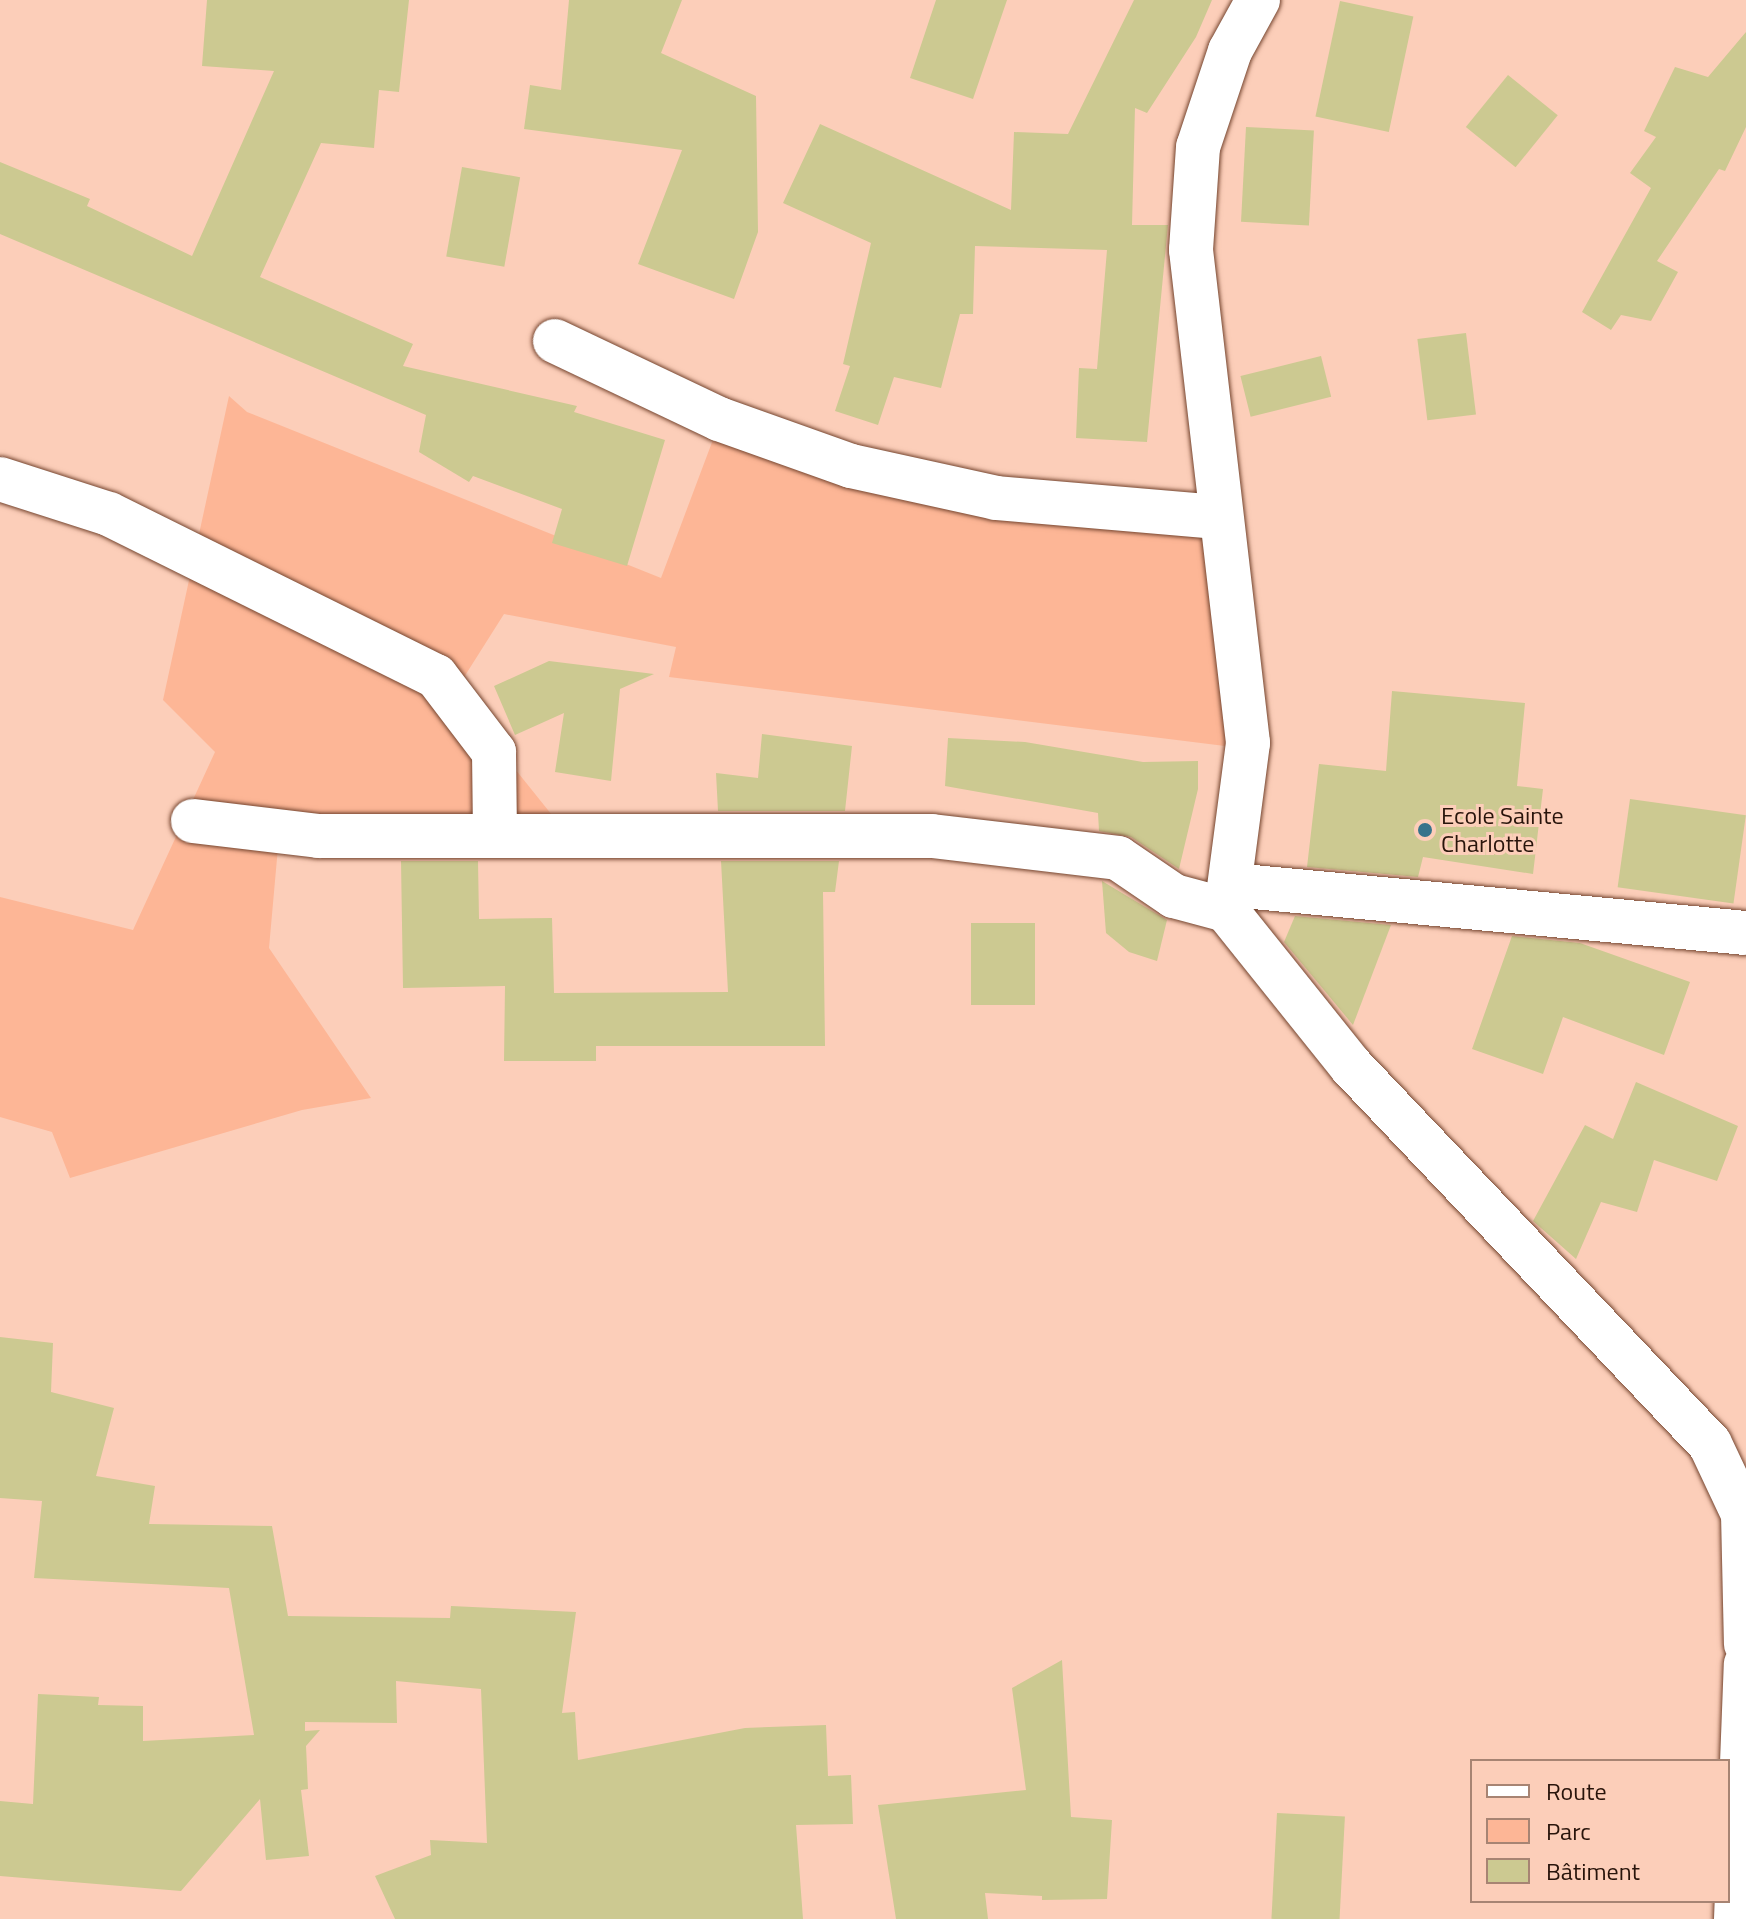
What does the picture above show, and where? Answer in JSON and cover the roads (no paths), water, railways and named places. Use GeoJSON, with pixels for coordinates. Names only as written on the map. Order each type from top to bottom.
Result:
{"type":"FeatureCollection","features":[{"type":"Feature","properties":{"kind":"street"},"geometry":{"type":"LineString","coordinates":[[1258,0],[1230,51],[1198,147],[1191,250],[1219,517],[1248,743],[1229,898],[1351,1066],[1710,1444],[1743,1514],[1746,1644]]}},
{"type":"Feature","properties":{"kind":"street"},"geometry":{"type":"LineString","coordinates":[[555,341],[719,419],[851,466],[996,498],[1219,517]]}},
{"type":"Feature","properties":{"kind":"street"},"geometry":{"type":"LineString","coordinates":[[0,479],[109,514],[436,676],[494,752],[495,836]]}},
{"type":"Feature","properties":{"kind":"street"},"geometry":{"type":"LineString","coordinates":[[193,821],[318,836],[932,836],[1118,858],[1174,896],[1746,933]]}},
{"type":"Feature","properties":{"kind":"street"},"geometry":{"type":"LineString","coordinates":[[1736,1919],[1746,1664]]}},
{"type":"Feature","properties":{"kind":"place","name":"Ecole Sainte Charlotte"},"geometry":{"type":"Point","coordinates":[1425,830]}}]}
